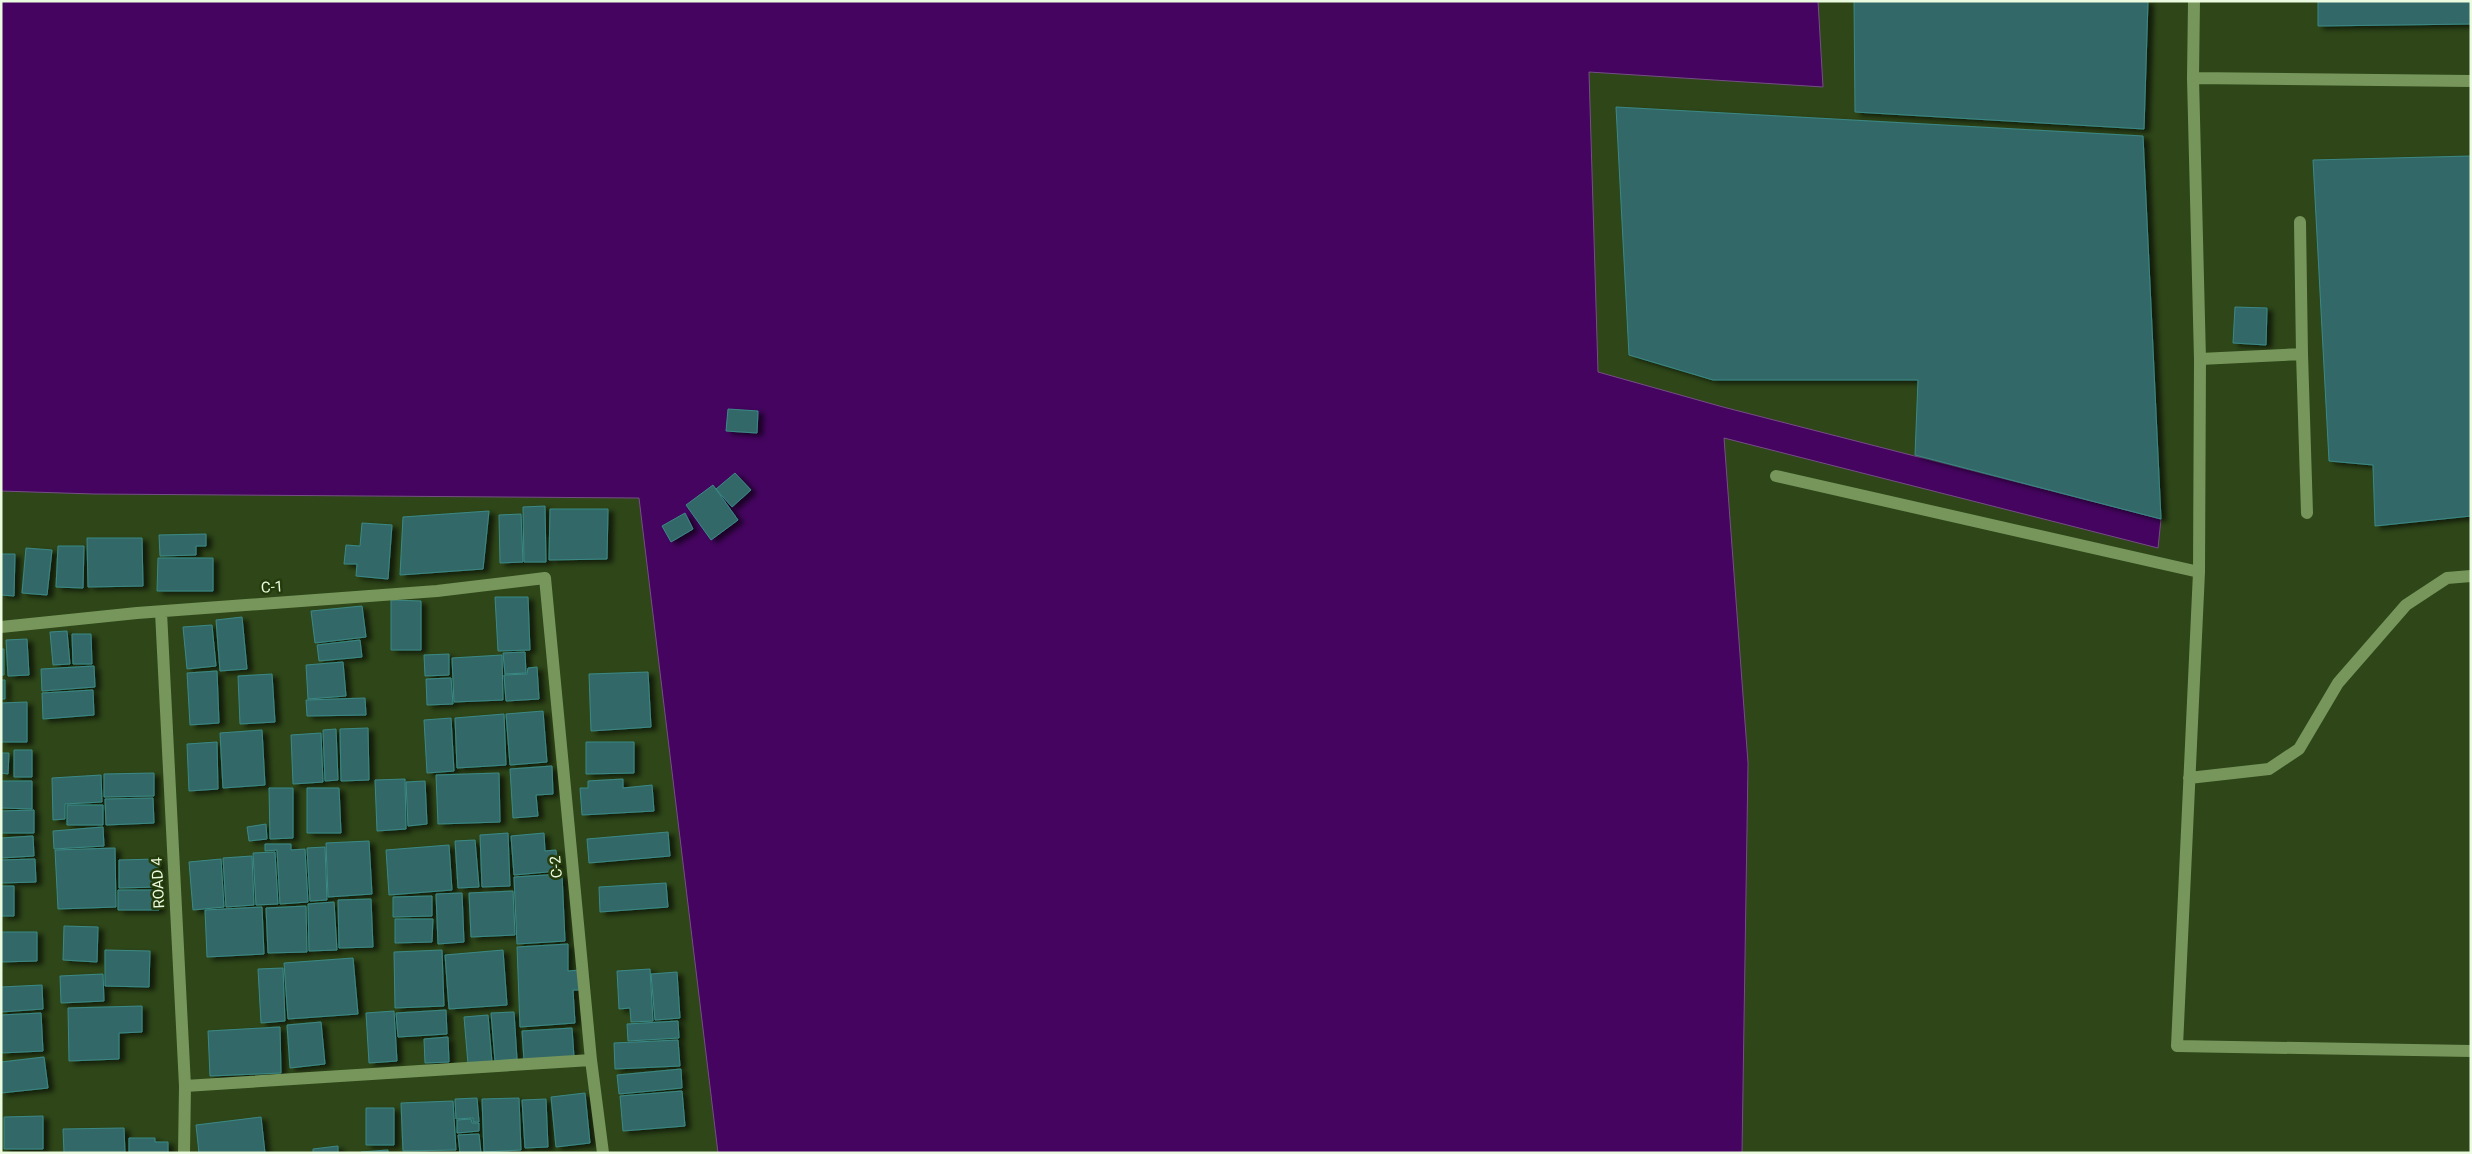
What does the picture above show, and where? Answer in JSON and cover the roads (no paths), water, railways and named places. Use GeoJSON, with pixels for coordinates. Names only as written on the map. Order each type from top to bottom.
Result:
{"type":"FeatureCollection","features":[{"type":"Feature","properties":{"kind":"street"},"geometry":{"type":"LineString","coordinates":[[2194,1],[2193,78],[2200,359],[2199,572],[2177,1046],[2471,1051]]}},
{"type":"Feature","properties":{"kind":"street"},"geometry":{"type":"LineString","coordinates":[[2193,78],[2471,80]]}},
{"type":"Feature","properties":{"kind":"street"},"geometry":{"type":"LineString","coordinates":[[2300,222],[2307,513]]}},
{"type":"Feature","properties":{"kind":"street"},"geometry":{"type":"LineString","coordinates":[[2200,359],[2302,354]]}},
{"type":"Feature","properties":{"kind":"street"},"geometry":{"type":"LineString","coordinates":[[1776,476],[2199,572]]}},
{"type":"Feature","properties":{"kind":"street"},"geometry":{"type":"LineString","coordinates":[[2189,778],[2269,769],[2299,749],[2338,683],[2406,605],[2447,578],[2471,576]]}},
{"type":"Feature","properties":{"kind":"street","name":"C-1"},"geometry":{"type":"LineString","coordinates":[[1,627],[54,620],[437,592],[545,578]]}},
{"type":"Feature","properties":{"kind":"street","name":"C-2"},"geometry":{"type":"LineString","coordinates":[[545,578],[591,1060],[603,1153]]}},
{"type":"Feature","properties":{"kind":"street","name":"ROAD 4"},"geometry":{"type":"LineString","coordinates":[[161,612],[185,1086],[184,1153]]}},
{"type":"Feature","properties":{"kind":"street"},"geometry":{"type":"LineString","coordinates":[[185,1086],[591,1060]]}}]}
